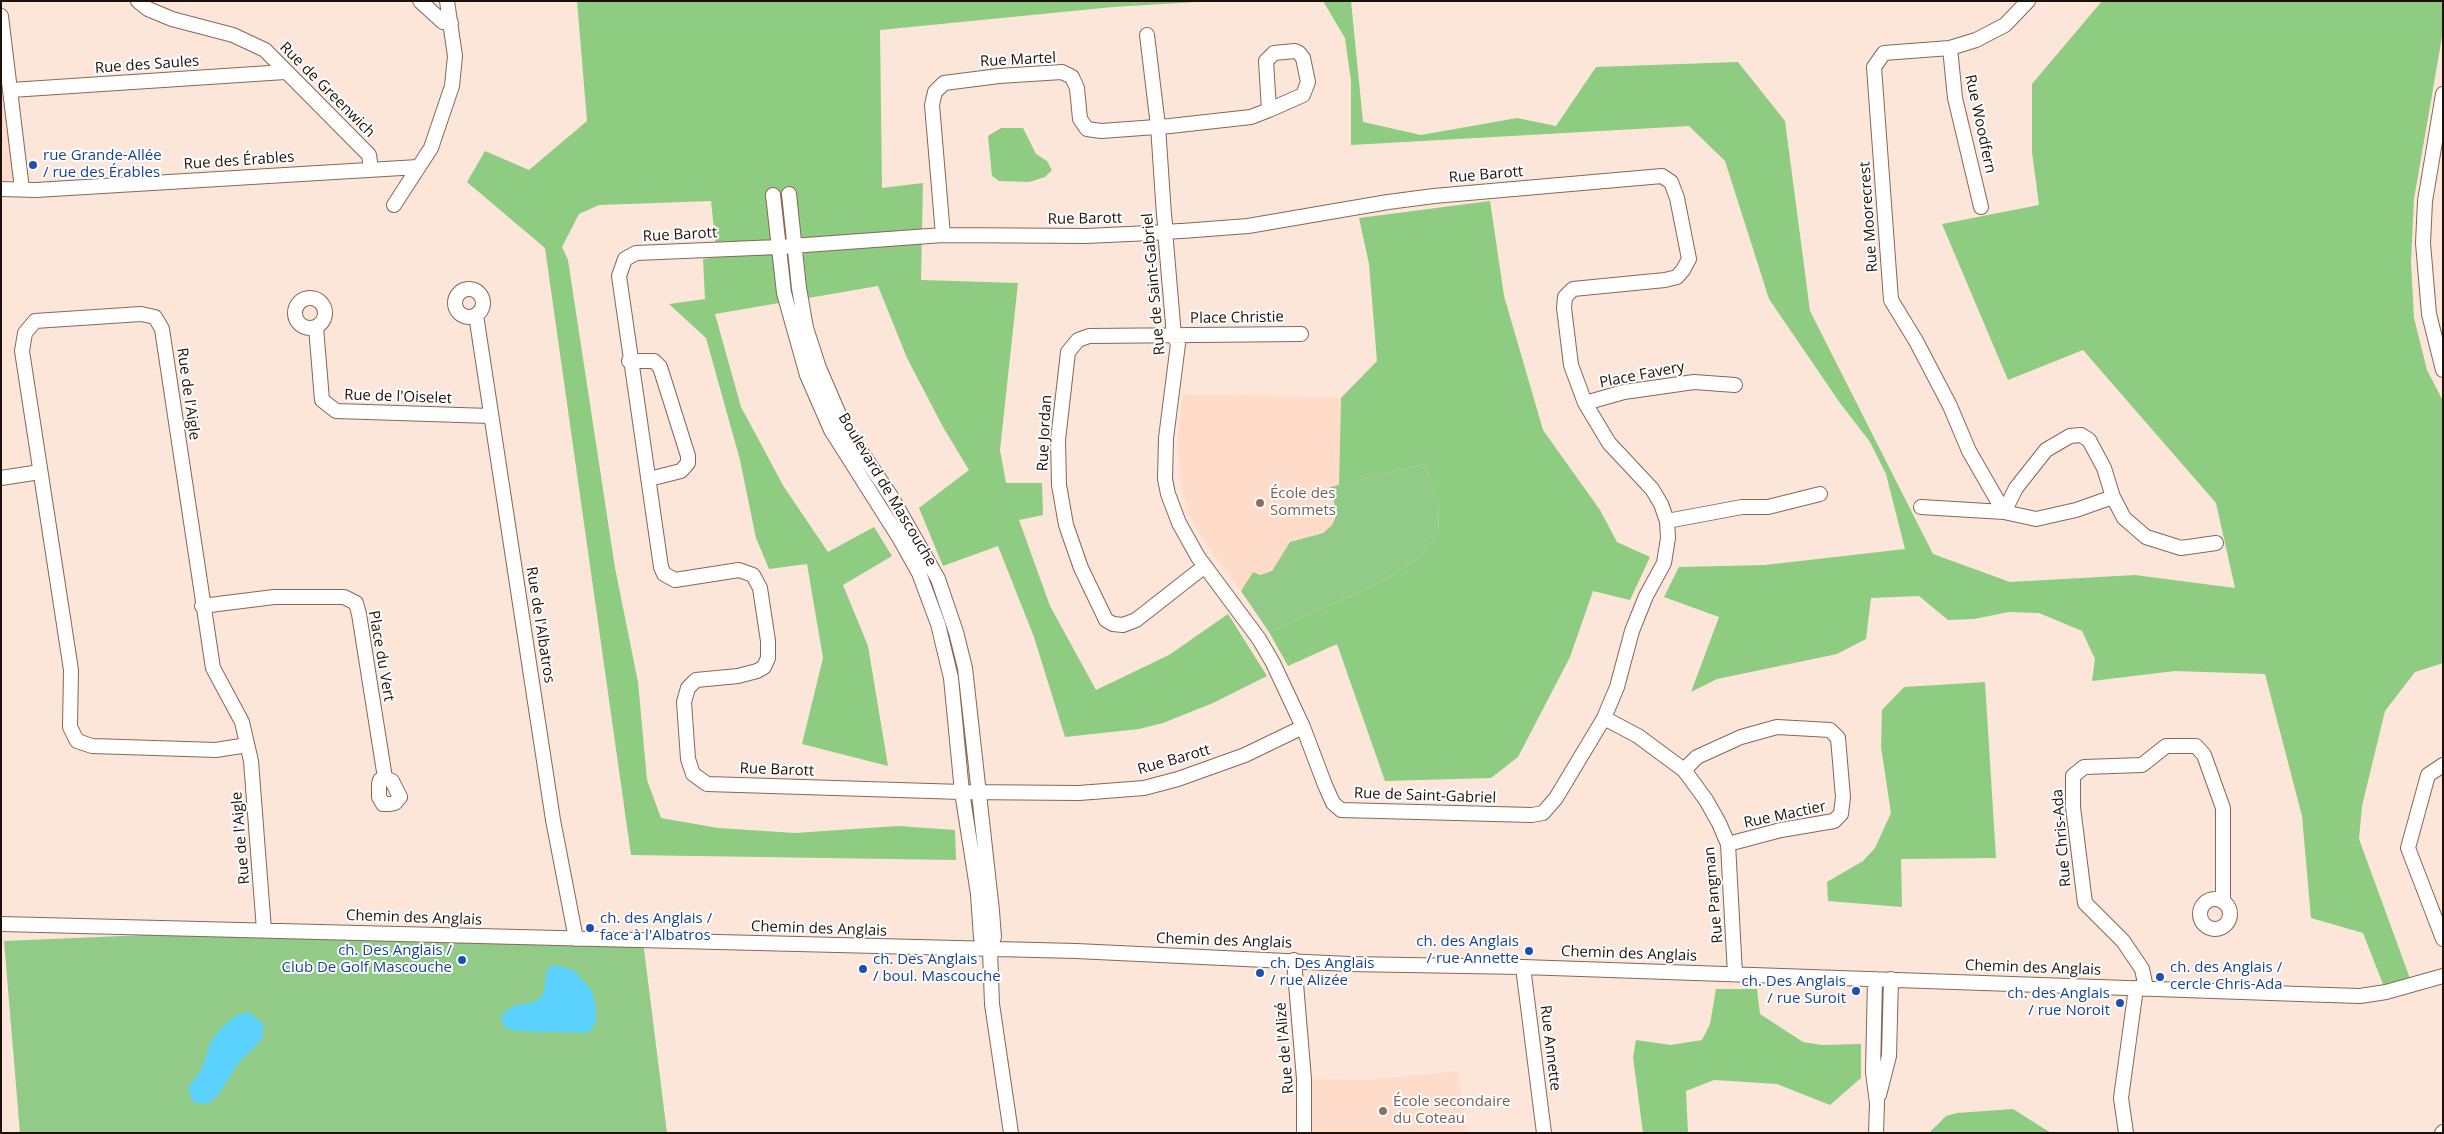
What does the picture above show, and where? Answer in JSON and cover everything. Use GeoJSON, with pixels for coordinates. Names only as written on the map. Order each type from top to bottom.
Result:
{"type":"FeatureCollection","features":[{"type":"Feature","properties":{"kind":"street","name":"Rue de Greenwich"},"geometry":{"type":"LineString","coordinates":[[138,1],[148,8],[172,19],[233,35],[265,50],[368,154],[372,169]]}},
{"type":"Feature","properties":{"kind":"street"},"geometry":{"type":"LineString","coordinates":[[420,1],[444,22],[451,23]]}},
{"type":"Feature","properties":{"kind":"street"},"geometry":{"type":"LineString","coordinates":[[394,205],[431,148],[452,86],[455,56],[447,1]]}},
{"type":"Feature","properties":{"kind":"street","name":"Rue Moorecrest"},"geometry":{"type":"LineString","coordinates":[[2004,512],[1969,451],[1950,406],[1916,340],[1891,300],[1874,67],[1884,54],[1950,48],[1976,40],[2004,25],[2028,1]]}},
{"type":"Feature","properties":{"kind":"street"},"geometry":{"type":"LineString","coordinates":[[1,16],[22,189]]}},
{"type":"Feature","properties":{"kind":"street","name":"Rue de Saint-Gabriel"},"geometry":{"type":"LineString","coordinates":[[1147,35],[1158,126],[1174,336],[1178,344],[1166,438],[1165,479],[1168,494],[1179,523],[1205,566],[1259,639],[1273,663],[1303,727],[1333,803],[1340,810],[1532,815],[1543,813],[1556,798],[1604,718],[1618,687],[1632,631],[1646,596],[1664,563],[1667,521],[1662,504],[1652,488],[1609,443],[1584,403],[1571,365],[1564,308],[1565,297],[1573,289],[1677,277],[1689,259],[1680,215]]}},
{"type":"Feature","properties":{"kind":"street","name":"Rue Woodfern"},"geometry":{"type":"LineString","coordinates":[[1950,48],[1955,98],[1982,207]]}},
{"type":"Feature","properties":{"kind":"street","name":"Rue des Saules"},"geometry":{"type":"LineString","coordinates":[[11,90],[285,72]]}},
{"type":"Feature","properties":{"kind":"street","name":"Rue Martel"},"geometry":{"type":"LineString","coordinates":[[943,235],[932,105],[935,92],[944,83],[999,76],[1062,72],[1072,77],[1080,118],[1087,129],[1101,131],[1251,117],[1269,110]]}},
{"type":"Feature","properties":{"kind":"street"},"geometry":{"type":"LineString","coordinates":[[2443,94],[2425,201],[2423,243],[2429,314],[2443,370]]}},
{"type":"Feature","properties":{"kind":"street","name":"Rue des Érables"},"geometry":{"type":"LineString","coordinates":[[1,189],[418,167]]}},
{"type":"Feature","properties":{"kind":"street","name":"Rue Barott"},"geometry":{"type":"LineString","coordinates":[[1303,727],[1245,755],[1178,779],[1144,788],[1079,793],[978,793],[707,784],[693,774],[688,759],[684,702],[688,688],[696,680],[750,674],[764,668],[768,658],[760,588],[753,575],[739,570],[675,580],[664,574],[661,567],[649,479],[629,361],[619,276],[625,259],[636,254],[778,247],[943,235],[1086,236],[1248,226],[1434,196],[1662,176],[1671,182],[1678,198],[1680,215]]}},
{"type":"Feature","properties":{"kind":"street","name":"Boulevard de Mascouche"},"geometry":{"type":"LineString","coordinates":[[789,194],[793,246],[806,328],[833,403],[844,426],[913,532],[945,597],[965,668],[992,911],[994,937],[990,950],[995,1035],[1012,1133]]}},
{"type":"Feature","properties":{"kind":"street","name":"Boulevard de Mascouche"},"geometry":{"type":"LineString","coordinates":[[773,196],[784,293],[800,356],[823,414],[857,474],[902,541],[918,573],[935,615],[951,678],[962,792],[978,894],[981,938],[990,950]]}},
{"type":"Feature","properties":{"kind":"street","name":"Rue de l'Aigle"},"geometry":{"type":"LineString","coordinates":[[247,745],[216,750],[92,746],[77,741],[70,727],[71,670],[22,351],[25,332],[35,321],[141,314],[155,318],[162,329],[202,606],[213,668],[242,722],[251,761],[264,930]]}},
{"type":"Feature","properties":{"kind":"street","name":"Rue de l'Albatros"},"geometry":{"type":"LineString","coordinates":[[476,316],[553,820],[576,939]]}},
{"type":"Feature","properties":{"kind":"street","name":"Rue de l'Oiselet"},"geometry":{"type":"LineString","coordinates":[[316,327],[322,400],[336,411],[490,416]]}},
{"type":"Feature","properties":{"kind":"street","name":"Place Christie"},"geometry":{"type":"LineString","coordinates":[[1174,336],[1301,334]]}},
{"type":"Feature","properties":{"kind":"street","name":"Rue Jordan"},"geometry":{"type":"LineString","coordinates":[[1174,336],[1089,336],[1078,340],[1068,352],[1058,440],[1059,485],[1066,525],[1081,568],[1106,620],[1113,624],[1136,620],[1205,566]]}},
{"type":"Feature","properties":{"kind":"street"},"geometry":{"type":"LineString","coordinates":[[629,361],[654,361],[660,367],[688,456],[688,464],[681,472],[649,479]]}},
{"type":"Feature","properties":{"kind":"street","name":"Place Favery"},"geometry":{"type":"LineString","coordinates":[[1584,403],[1624,392],[1694,382],[1735,385]]}},
{"type":"Feature","properties":{"kind":"street"},"geometry":{"type":"LineString","coordinates":[[2004,512],[2016,488],[2046,450],[2070,436],[2081,435],[2089,440],[2104,468],[2113,497],[2124,518],[2146,537],[2181,548],[2216,543]]}},
{"type":"Feature","properties":{"kind":"street"},"geometry":{"type":"LineString","coordinates":[[1,478],[40,472]]}},
{"type":"Feature","properties":{"kind":"street"},"geometry":{"type":"LineString","coordinates":[[1667,521],[1742,507],[1768,507],[1820,494]]}},
{"type":"Feature","properties":{"kind":"street"},"geometry":{"type":"LineString","coordinates":[[1920,507],[2004,512],[2036,519],[2076,510],[2113,497]]}},
{"type":"Feature","properties":{"kind":"street","name":"Place du Vert"},"geometry":{"type":"LineString","coordinates":[[202,606],[274,597],[344,597],[356,604],[360,614],[385,778]]}},
{"type":"Feature","properties":{"kind":"street","name":"Rue Pangman"},"geometry":{"type":"LineString","coordinates":[[1604,718],[1638,736],[1684,770],[1706,800],[1728,844],[1736,974]]}},
{"type":"Feature","properties":{"kind":"street","name":"Rue Mactier"},"geometry":{"type":"LineString","coordinates":[[1684,770],[1697,757],[1741,737],[1777,726],[1830,730],[1838,738],[1843,797],[1841,814],[1834,822],[1781,830],[1728,844]]}},
{"type":"Feature","properties":{"kind":"street","name":"Rue Chris-Ada"},"geometry":{"type":"LineString","coordinates":[[2141,988],[2142,969],[2123,941],[2085,904],[2073,807],[2074,776],[2084,767],[2142,765],[2166,746],[2196,746],[2204,755],[2223,808],[2223,902]]}},
{"type":"Feature","properties":{"kind":"street"},"geometry":{"type":"LineString","coordinates":[[2443,765],[2428,775],[2408,848],[2443,939]]}},
{"type":"Feature","properties":{"kind":"street","name":"Chemin des Anglais"},"geometry":{"type":"LineString","coordinates":[[1,924],[1076,951],[1349,964],[1523,967],[2360,996],[2386,992],[2443,976]]}},
{"type":"Feature","properties":{"kind":"street","name":"Rue de l'Alizé"},"geometry":{"type":"LineString","coordinates":[[1294,960],[1305,1086],[1304,1133]]}},
{"type":"Feature","properties":{"kind":"street","name":"Rue Annette"},"geometry":{"type":"LineString","coordinates":[[1523,967],[1544,1133]]}},
{"type":"Feature","properties":{"kind":"street"},"geometry":{"type":"LineString","coordinates":[[1875,979],[1873,1072],[1877,1103],[1876,1133]]}},
{"type":"Feature","properties":{"kind":"street"},"geometry":{"type":"LineString","coordinates":[[1877,1103],[1889,1056],[1891,979]]}},
{"type":"Feature","properties":{"kind":"street"},"geometry":{"type":"LineString","coordinates":[[2126,1133],[2121,1098],[2141,988]]}},
{"type":"Feature","properties":{"kind":"shaded area"},"geometry":{"type":"Polygon","coordinates":[[[1,32],[19,179],[1,181],[1,32]]]}},
{"type":"Feature","properties":{"kind":"shaded area","name":"École des Sommets"},"geometry":{"type":"Polygon","coordinates":[[[1183,394],[1341,398],[1339,485],[1330,487],[1337,514],[1332,525],[1323,533],[1292,541],[1272,571],[1260,575],[1253,572],[1241,591],[1202,539],[1190,516],[1182,492],[1177,445],[1183,394]]]}},
{"type":"Feature","properties":{"kind":"shaded area","name":"École secondaire du Coteau"},"geometry":{"type":"Polygon","coordinates":[[[1458,1071],[1466,1133],[1304,1133],[1302,1079],[1369,1080],[1458,1071]]]}},
{"type":"Feature","properties":{"kind":"green space"},"geometry":{"type":"Polygon","coordinates":[[[577,1],[1213,1],[1113,7],[880,30],[882,188],[923,183],[921,280],[1018,283],[1000,450],[1006,483],[1042,483],[1043,515],[1019,520],[1050,606],[1096,690],[1169,655],[1228,614],[1267,676],[1213,703],[1163,723],[1139,729],[1065,737],[1034,637],[998,546],[943,566],[919,508],[969,470],[943,427],[907,358],[878,286],[715,314],[741,407],[784,487],[828,552],[874,527],[892,556],[843,585],[868,646],[888,766],[802,744],[823,658],[807,564],[769,569],[756,538],[740,460],[706,338],[669,304],[705,299],[703,259],[717,257],[711,201],[599,205],[579,214],[562,247],[568,260],[615,568],[638,682],[647,780],[661,818],[718,828],[795,833],[898,826],[955,830],[956,860],[631,855],[545,248],[467,182],[485,151],[529,170],[587,121],[577,1]]]}},
{"type":"Feature","properties":{"kind":"green space"},"geometry":{"type":"Polygon","coordinates":[[[1323,1],[1351,1],[1363,122],[1421,135],[1517,118],[1556,126],[1596,67],[1738,62],[1785,121],[1810,311],[1933,554],[2010,582],[2135,575],[2235,588],[2216,503],[2083,350],[2008,380],[1942,224],[2039,205],[2032,152],[2032,84],[2102,1],[2443,1],[2443,31],[2414,199],[2411,262],[2414,318],[2427,370],[2443,401],[2443,663],[2415,672],[2385,711],[2362,806],[2359,839],[2412,984],[2386,992],[2363,933],[2311,918],[2302,816],[2265,674],[2175,671],[2092,681],[2095,659],[2082,631],[2039,613],[2009,612],[1974,619],[1948,620],[1919,596],[1871,598],[1866,639],[1837,654],[1717,679],[1691,692],[1719,617],[1664,597],[1679,567],[1765,565],[1905,549],[1886,474],[1870,442],[1840,403],[1769,299],[1725,161],[1689,126],[1351,145],[1351,81],[1345,38],[1323,1]]]}},
{"type":"Feature","properties":{"kind":"green space"},"geometry":{"type":"Polygon","coordinates":[[[1001,128],[1023,128],[1036,154],[1047,161],[1052,170],[1045,177],[1029,182],[999,181],[992,176],[988,136],[1001,128]]]}},
{"type":"Feature","properties":{"kind":"green space"},"geometry":{"type":"Polygon","coordinates":[[[1490,201],[1504,296],[1543,430],[1600,510],[1617,542],[1650,557],[1630,600],[1593,591],[1570,657],[1518,757],[1491,778],[1385,781],[1337,644],[1288,666],[1269,632],[1377,584],[1418,559],[1439,533],[1438,500],[1424,464],[1339,485],[1341,398],[1377,361],[1369,264],[1359,218],[1490,201]]]}},
{"type":"Feature","properties":{"kind":"green space"},"geometry":{"type":"Polygon","coordinates":[[[1424,464],[1438,500],[1439,533],[1418,559],[1377,584],[1269,632],[1241,591],[1253,572],[1260,575],[1272,571],[1290,542],[1323,533],[1332,525],[1337,514],[1330,487],[1424,464]]]}},
{"type":"Feature","properties":{"kind":"green space"},"geometry":{"type":"Polygon","coordinates":[[[1985,682],[1996,858],[1901,859],[1902,907],[1828,901],[1827,882],[1863,861],[1875,848],[1891,813],[1881,747],[1882,710],[1904,687],[1985,682]]]}},
{"type":"Feature","properties":{"kind":"green space"},"geometry":{"type":"Polygon","coordinates":[[[264,930],[643,941],[667,1133],[20,1133],[4,941],[264,930]]]}},
{"type":"Feature","properties":{"kind":"green space"},"geometry":{"type":"Polygon","coordinates":[[[1716,989],[1757,989],[1760,1014],[1803,1042],[1822,1045],[1861,1044],[1861,1078],[1830,1105],[1777,1084],[1714,1080],[1686,1091],[1688,1133],[1643,1133],[1633,1057],[1636,1040],[1671,1045],[1702,1040],[1710,1024],[1716,989]]]}},
{"type":"Feature","properties":{"kind":"green space"},"geometry":{"type":"Polygon","coordinates":[[[2013,1109],[2051,1133],[1929,1133],[1946,1116],[1957,1113],[2013,1109]]]}},
{"type":"Feature","properties":{"kind":"water"},"geometry":{"type":"Polygon","coordinates":[[[551,966],[573,970],[591,989],[595,1002],[596,1022],[588,1033],[517,1031],[508,1029],[503,1025],[501,1018],[513,1006],[540,999],[544,990],[547,970],[551,966]]]}},
{"type":"Feature","properties":{"kind":"water"},"geometry":{"type":"Polygon","coordinates":[[[248,1012],[263,1023],[263,1036],[256,1046],[240,1061],[218,1095],[209,1103],[201,1104],[192,1101],[188,1088],[203,1067],[210,1043],[219,1030],[235,1016],[248,1012]]]}},
{"type":"Feature","properties":{"kind":"place","name":"rue Grande-Allée / rue des Érables"},"geometry":{"type":"Point","coordinates":[33,165]}},
{"type":"Feature","properties":{"kind":"place","name":"École des Sommets"},"geometry":{"type":"Point","coordinates":[1260,503]}},
{"type":"Feature","properties":{"kind":"place","name":"ch. des Anglais / face à l'Albatros"},"geometry":{"type":"Point","coordinates":[590,928]}},
{"type":"Feature","properties":{"kind":"place","name":"ch. des Anglais / rue Annette"},"geometry":{"type":"Point","coordinates":[1529,951]}},
{"type":"Feature","properties":{"kind":"place","name":"ch. Des Anglais / Club De Golf Mascouche"},"geometry":{"type":"Point","coordinates":[462,960]}},
{"type":"Feature","properties":{"kind":"place","name":"ch. Des Anglais / boul. Mascouche"},"geometry":{"type":"Point","coordinates":[863,969]}},
{"type":"Feature","properties":{"kind":"place","name":"ch. Des Anglais / rue Alizée"},"geometry":{"type":"Point","coordinates":[1260,973]}},
{"type":"Feature","properties":{"kind":"place","name":"ch. des Anglais / cercle Chris-Ada"},"geometry":{"type":"Point","coordinates":[2160,977]}},
{"type":"Feature","properties":{"kind":"place","name":"ch. Des Anglais / rue Suroit"},"geometry":{"type":"Point","coordinates":[1856,991]}},
{"type":"Feature","properties":{"kind":"place","name":"ch. des Anglais / rue Noroit"},"geometry":{"type":"Point","coordinates":[2120,1003]}},
{"type":"Feature","properties":{"kind":"place","name":"École secondaire du Coteau"},"geometry":{"type":"Point","coordinates":[1383,1111]}}]}
